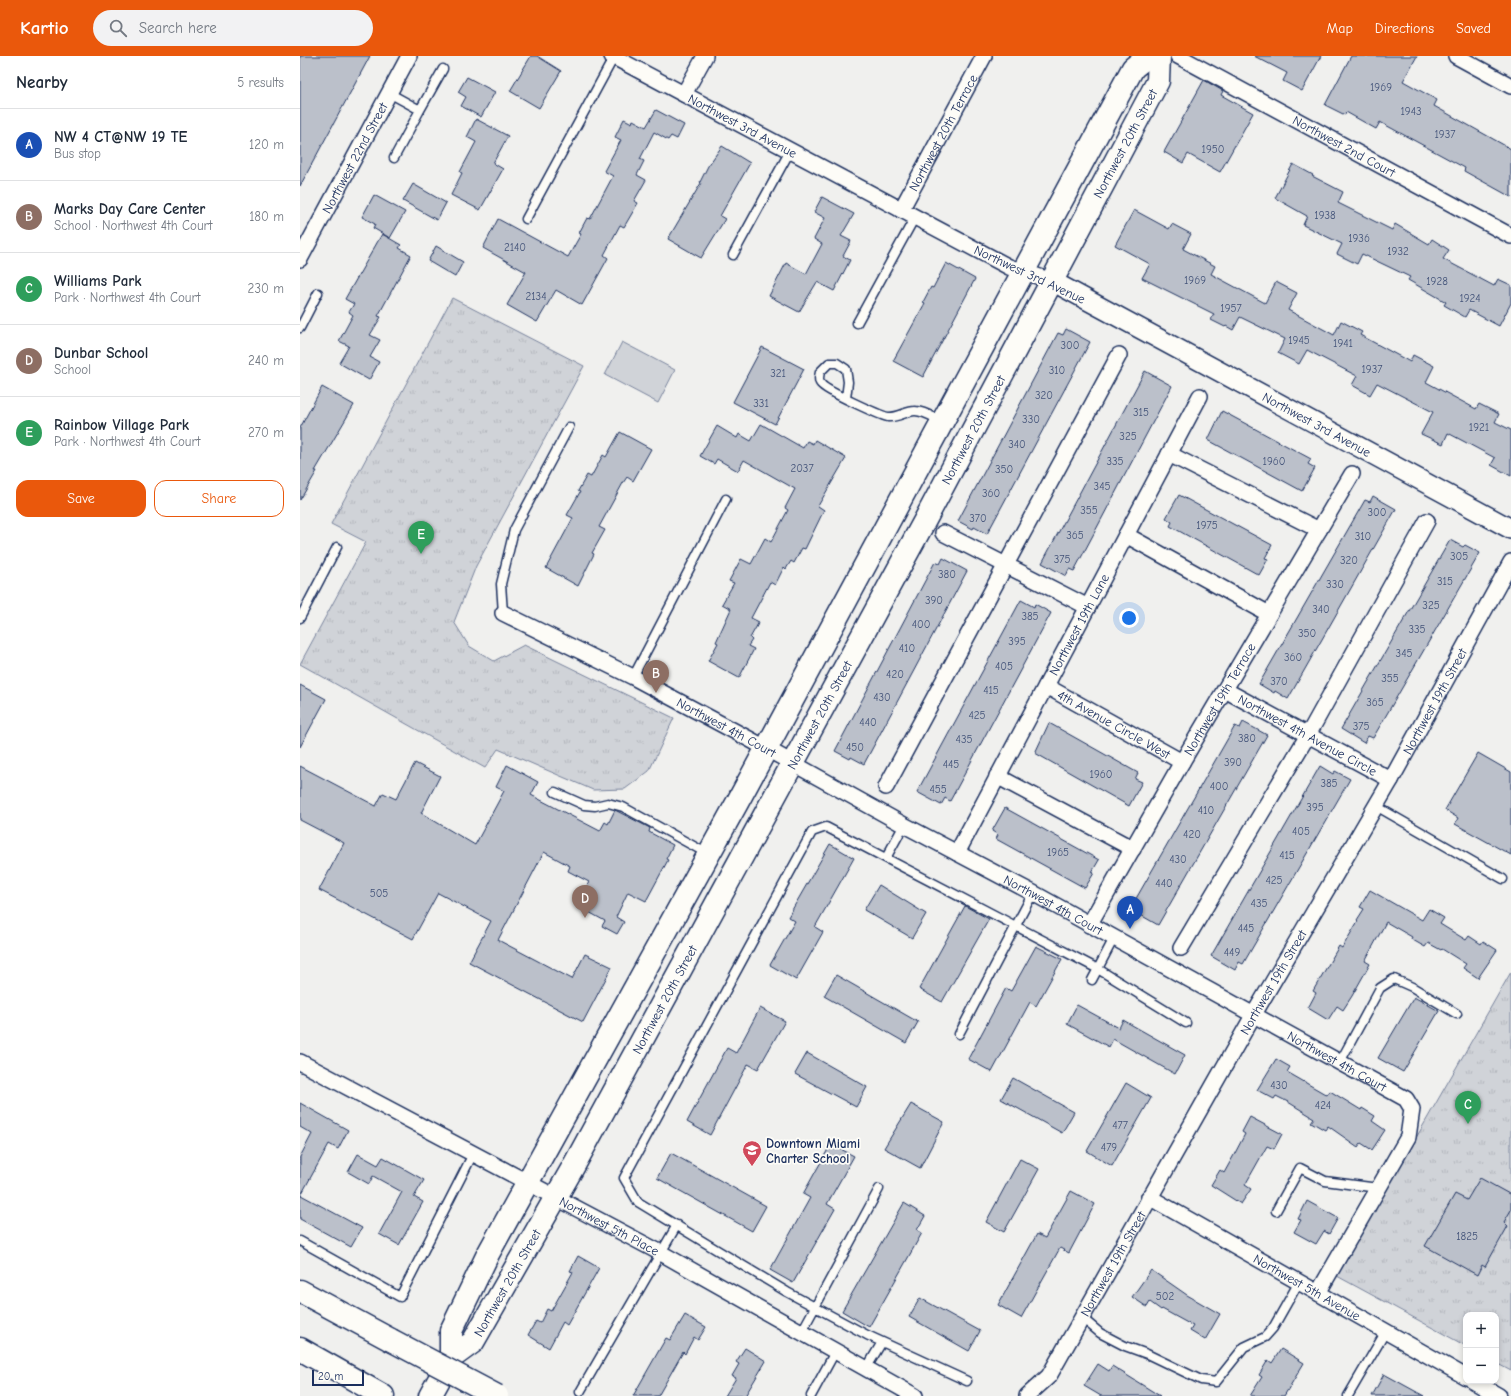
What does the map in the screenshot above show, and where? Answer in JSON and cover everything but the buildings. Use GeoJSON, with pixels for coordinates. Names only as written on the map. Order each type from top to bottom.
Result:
{"type":"FeatureCollection","features":[{"type":"Feature","properties":{"kind":"main road","name":"Northwest 20th Street"},"geometry":{"type":"LineString","coordinates":[[451,1358],[451,1331],[488,1254],[709,854],[1022,271],[1062,201],[1133,68],[1148,56]]}},
{"type":"Feature","properties":{"kind":"main road","name":"Northwest 20th Street"},"geometry":{"type":"LineString","coordinates":[[430,1396],[451,1358],[472,1342],[556,1198],[793,763],[1158,81],[1159,56]]}},
{"type":"Feature","properties":{"kind":"main road"},"geometry":{"type":"LineString","coordinates":[[300,1291],[497,1396]]}},
{"type":"Feature","properties":{"kind":"main road"},"geometry":{"type":"LineString","coordinates":[[300,1350],[374,1391]]}},
{"type":"Feature","properties":{"kind":"street","name":"Northwest 22nd Street"},"geometry":{"type":"LineString","coordinates":[[300,259],[409,56]]}},
{"type":"Feature","properties":{"kind":"street","name":"Northwest 3rd Avenue"},"geometry":{"type":"LineString","coordinates":[[613,56],[1009,267],[1052,281],[1509,523]]}},
{"type":"Feature","properties":{"kind":"street"},"geometry":{"type":"LineString","coordinates":[[684,94],[705,56]]}},
{"type":"Feature","properties":{"kind":"street","name":"Northwest 20th Terrace"},"geometry":{"type":"LineString","coordinates":[[902,210],[984,56]]}},
{"type":"Feature","properties":{"kind":"street","name":"Northwest 2nd Court"},"geometry":{"type":"LineString","coordinates":[[1178,56],[1511,236]]}},
{"type":"Feature","properties":{"kind":"street"},"geometry":{"type":"LineString","coordinates":[[1456,56],[1511,86]]}},
{"type":"Feature","properties":{"kind":"street"},"geometry":{"type":"LineString","coordinates":[[886,787],[1118,355]]}},
{"type":"Feature","properties":{"kind":"street","name":"Northwest 19th Lane"},"geometry":{"type":"LineString","coordinates":[[957,853],[1200,396]]}},
{"type":"Feature","properties":{"kind":"street"},"geometry":{"type":"LineString","coordinates":[[1170,454],[1319,530]]}},
{"type":"Feature","properties":{"kind":"street","name":"Northwest 19th Terrace"},"geometry":{"type":"LineString","coordinates":[[1089,925],[1182,762],[1352,474]]}},
{"type":"Feature","properties":{"kind":"street"},"geometry":{"type":"LineString","coordinates":[[1181,948],[1308,735],[1427,521]]}},
{"type":"Feature","properties":{"kind":"street"},"geometry":{"type":"LineString","coordinates":[[943,533],[1088,607]]}},
{"type":"Feature","properties":{"kind":"street"},"geometry":{"type":"LineString","coordinates":[[1126,535],[1269,614]]}},
{"type":"Feature","properties":{"kind":"street","name":"Northwest 19th Street"},"geometry":{"type":"LineString","coordinates":[[1026,1396],[1049,1376],[1254,1014],[1391,780],[1511,562]]}},
{"type":"Feature","properties":{"kind":"street","name":"Northwest 4th Court"},"geometry":{"type":"LineString","coordinates":[[503,613],[633,677],[766,748],[904,825],[1033,893],[1254,1014],[1406,1099],[1412,1109],[1408,1137],[1318,1293]]}},
{"type":"Feature","properties":{"kind":"street","name":"4th Avenue Circle West"},"geometry":{"type":"LineString","coordinates":[[1046,686],[1182,762]]}},
{"type":"Feature","properties":{"kind":"street","name":"Northwest 4th Avenue Circle"},"geometry":{"type":"LineString","coordinates":[[1225,690],[1391,780]]}},
{"type":"Feature","properties":{"kind":"street"},"geometry":{"type":"LineString","coordinates":[[998,776],[1133,848]]}},
{"type":"Feature","properties":{"kind":"street","name":"Northwest 5th Place"},"geometry":{"type":"LineString","coordinates":[[300,1062],[661,1253],[915,1396]]}},
{"type":"Feature","properties":{"kind":"street","name":"Northwest 5th Avenue"},"geometry":{"type":"LineString","coordinates":[[1149,1197],[1463,1375]]}},
{"type":"Feature","properties":{"kind":"street"},"geometry":{"type":"LineString","coordinates":[[1478,1384],[1499,1396]]}},
{"type":"Feature","properties":{"kind":"lane"},"geometry":{"type":"LineString","coordinates":[[526,219],[613,56]]}},
{"type":"Feature","properties":{"kind":"lane"},"geometry":{"type":"LineString","coordinates":[[394,158],[443,69]]}},
{"type":"Feature","properties":{"kind":"lane"},"geometry":{"type":"LineString","coordinates":[[389,93],[420,110]]}},
{"type":"Feature","properties":{"kind":"lane"},"geometry":{"type":"LineString","coordinates":[[733,256],[790,151]]}},
{"type":"Feature","properties":{"kind":"lane"},"geometry":{"type":"LineString","coordinates":[[857,323],[915,217]]}},
{"type":"Feature","properties":{"kind":"lane"},"geometry":{"type":"LineString","coordinates":[[300,328],[318,293]]}},
{"type":"Feature","properties":{"kind":"lane"},"geometry":{"type":"LineString","coordinates":[[846,398],[848,382],[846,369],[837,363],[829,363],[820,372],[820,382],[822,386],[878,415],[890,417],[914,411],[923,412],[942,422]]}},
{"type":"Feature","properties":{"kind":"lane"},"geometry":{"type":"LineString","coordinates":[[503,613],[501,584],[514,530],[570,426]]}},
{"type":"Feature","properties":{"kind":"lane"},"geometry":{"type":"LineString","coordinates":[[633,677],[726,499]]}},
{"type":"Feature","properties":{"kind":"lane"},"geometry":{"type":"LineString","coordinates":[[300,618],[337,547]]}},
{"type":"Feature","properties":{"kind":"lane"},"geometry":{"type":"LineString","coordinates":[[555,792],[584,805],[595,806],[608,803],[623,807],[709,854]]}},
{"type":"Feature","properties":{"kind":"lane"},"geometry":{"type":"LineString","coordinates":[[1376,806],[1503,879]]}},
{"type":"Feature","properties":{"kind":"lane"},"geometry":{"type":"LineString","coordinates":[[886,858],[904,825]]}},
{"type":"Feature","properties":{"kind":"lane"},"geometry":{"type":"LineString","coordinates":[[967,1381],[882,1342],[816,1307],[676,1225],[638,1202],[624,1178],[812,832],[826,827],[1098,969],[1186,1023]]}},
{"type":"Feature","properties":{"kind":"lane"},"geometry":{"type":"LineString","coordinates":[[959,1034],[1033,893]]}},
{"type":"Feature","properties":{"kind":"lane"},"geometry":{"type":"LineString","coordinates":[[1092,980],[1114,938]]}},
{"type":"Feature","properties":{"kind":"lane"},"geometry":{"type":"LineString","coordinates":[[1340,1062],[1380,988],[1394,979],[1412,987],[1457,1014]]}},
{"type":"Feature","properties":{"kind":"lane"},"geometry":{"type":"LineString","coordinates":[[300,1241],[400,1297],[473,1154]]}},
{"type":"Feature","properties":{"kind":"lane"},"geometry":{"type":"LineString","coordinates":[[1276,1211],[1300,1168],[1326,1181],[1378,1188]]}},
{"type":"Feature","properties":{"kind":"lane"},"geometry":{"type":"LineString","coordinates":[[801,1333],[879,1190]]}},
{"type":"Feature","properties":{"kind":"lane"},"geometry":{"type":"LineString","coordinates":[[580,1392],[676,1225]]}},
{"type":"Feature","properties":{"kind":"lane"},"geometry":{"type":"LineString","coordinates":[[1081,1318],[1100,1333],[1125,1346],[1147,1354],[1200,1380],[1216,1382],[1244,1347],[1265,1338],[1273,1328],[1299,1282]]}},
{"type":"Feature","properties":{"kind":"lane"},"geometry":{"type":"LineString","coordinates":[[1348,1396],[1386,1331]]}},
{"type":"Feature","properties":{"kind":"lane"},"geometry":{"type":"LineString","coordinates":[[866,1369],[882,1342]]}},
{"type":"Feature","properties":{"kind":"lane"},"geometry":{"type":"LineString","coordinates":[[811,1396],[835,1352]]}},
{"type":"Feature","properties":{"kind":"green space"},"geometry":{"type":"Polygon","coordinates":[[[452,298],[584,366],[476,566],[454,622],[469,646],[494,661],[524,645],[674,718],[649,771],[625,789],[593,790],[498,749],[485,768],[300,664],[366,542],[331,524],[452,298]]]}},
{"type":"Feature","properties":{"kind":"green space"},"geometry":{"type":"Polygon","coordinates":[[[622,342],[675,370],[658,403],[605,375],[622,342]]]}},
{"type":"Feature","properties":{"kind":"green space"},"geometry":{"type":"Polygon","coordinates":[[[1511,972],[1511,1371],[1499,1365],[1499,1312],[1463,1312],[1463,1344],[1337,1276],[1511,972]]]}},
{"type":"Feature","properties":{"kind":"place","name":"Rainbow Village Park"},"geometry":{"type":"Point","coordinates":[421,554]}},
{"type":"Feature","properties":{"kind":"place","name":"Marks Day Care Center"},"geometry":{"type":"Point","coordinates":[656,693]}},
{"type":"Feature","properties":{"kind":"place","name":"Dunbar School"},"geometry":{"type":"Point","coordinates":[585,918]}},
{"type":"Feature","properties":{"kind":"place","name":"NW 4 CT@NW 19 TE"},"geometry":{"type":"Point","coordinates":[1130,929]}},
{"type":"Feature","properties":{"kind":"place","name":"Williams Park"},"geometry":{"type":"Point","coordinates":[1468,1124]}},
{"type":"Feature","properties":{"kind":"place","name":"Downtown Miami Charter School"},"geometry":{"type":"Point","coordinates":[752,1167]}}]}
